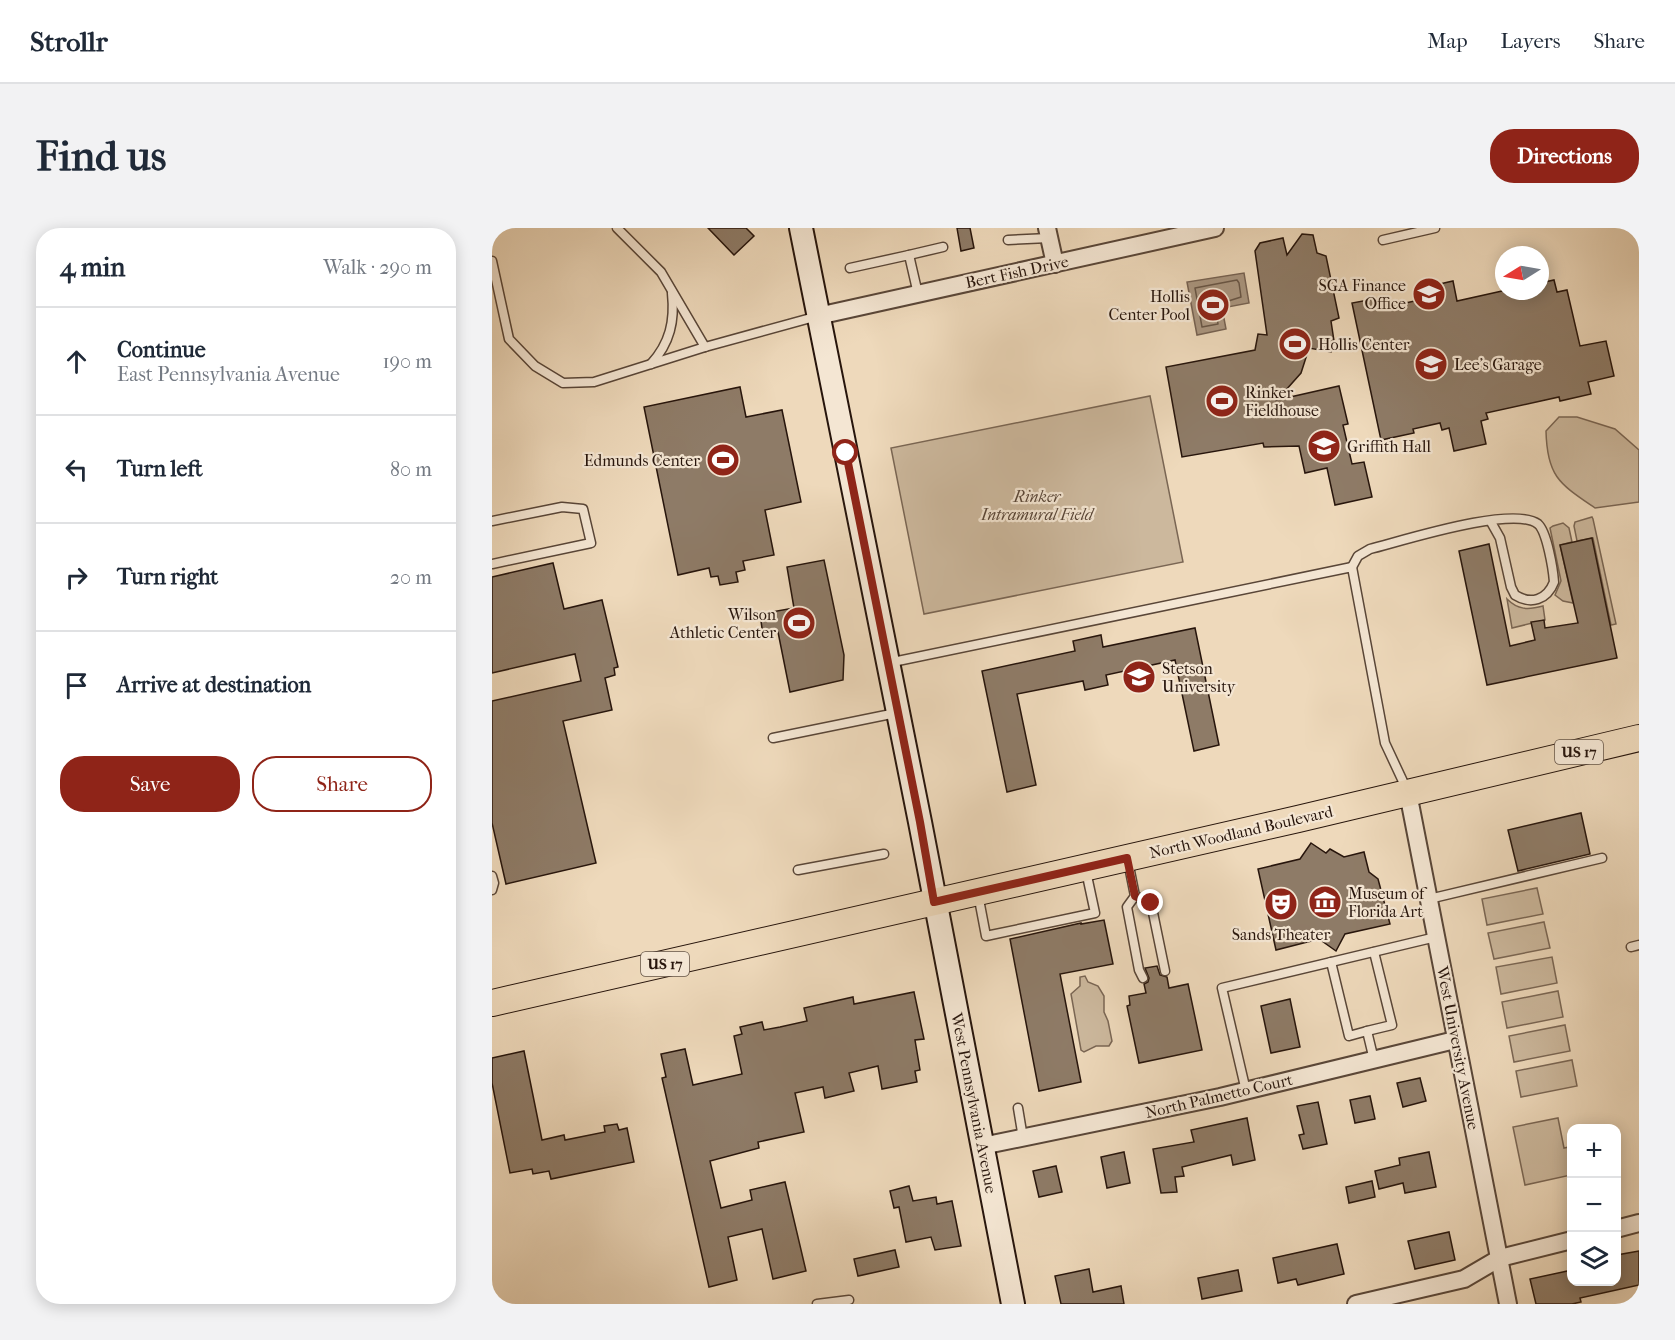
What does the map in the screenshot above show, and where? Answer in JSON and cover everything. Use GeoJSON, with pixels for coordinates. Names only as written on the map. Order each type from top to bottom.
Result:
{"type":"FeatureCollection","features":[{"type":"Feature","properties":{"kind":"main road","name":"North Woodland Boulevard"},"geometry":{"type":"LineString","coordinates":[[492,1003],[1639,738]]}},
{"type":"Feature","properties":{"kind":"street","name":"West Pennsylvania Avenue"},"geometry":{"type":"LineString","coordinates":[[801,228],[1013,1304]]}},
{"type":"Feature","properties":{"kind":"street","name":"Bert Fish Drive"},"geometry":{"type":"LineString","coordinates":[[818,316],[1055,264],[1156,238],[1215,228]]}},
{"type":"Feature","properties":{"kind":"street"},"geometry":{"type":"LineString","coordinates":[[1048,233],[1055,264]]}},
{"type":"Feature","properties":{"kind":"street","name":"West University Avenue"},"geometry":{"type":"LineString","coordinates":[[1408,793],[1508,1304]]}},
{"type":"Feature","properties":{"kind":"street","name":"North Palmetto Court"},"geometry":{"type":"LineString","coordinates":[[982,1146],[1246,1091],[1455,1040]]}},
{"type":"Feature","properties":{"kind":"street"},"geometry":{"type":"LineString","coordinates":[[1621,1228],[1639,1223]]}},
{"type":"Feature","properties":{"kind":"street"},"geometry":{"type":"LineString","coordinates":[[1356,1304],[1464,1279],[1500,1258],[1567,1241]]}},
{"type":"Feature","properties":{"kind":"lane"},"geometry":{"type":"LineString","coordinates":[[617,228],[661,272],[705,347]]}},
{"type":"Feature","properties":{"kind":"lane"},"geometry":{"type":"LineString","coordinates":[[1383,240],[1435,228]]}},
{"type":"Feature","properties":{"kind":"lane"},"geometry":{"type":"LineString","coordinates":[[1008,240],[1048,233]]}},
{"type":"Feature","properties":{"kind":"lane"},"geometry":{"type":"LineString","coordinates":[[850,268],[942,247]]}},
{"type":"Feature","properties":{"kind":"lane"},"geometry":{"type":"LineString","coordinates":[[909,255],[918,294]]}},
{"type":"Feature","properties":{"kind":"lane"},"geometry":{"type":"LineString","coordinates":[[492,261],[509,339],[535,366],[563,383],[594,382],[705,347],[818,316]]}},
{"type":"Feature","properties":{"kind":"lane"},"geometry":{"type":"LineString","coordinates":[[651,364],[665,345],[673,322],[672,290]]}},
{"type":"Feature","properties":{"kind":"lane"},"geometry":{"type":"LineString","coordinates":[[492,521],[562,507],[583,509],[591,543],[492,564]]}},
{"type":"Feature","properties":{"kind":"lane"},"geometry":{"type":"LineString","coordinates":[[1408,793],[1386,743],[1352,567],[1358,556],[1370,549],[1461,526],[1503,518],[1516,518],[1539,525],[1543,531],[1554,574],[1554,582],[1546,596],[1527,600],[1515,595],[1511,587],[1500,538],[1491,522]]}},
{"type":"Feature","properties":{"kind":"lane"},"geometry":{"type":"LineString","coordinates":[[888,663],[1352,567]]}},
{"type":"Feature","properties":{"kind":"lane"},"geometry":{"type":"LineString","coordinates":[[773,738],[898,713]]}},
{"type":"Feature","properties":{"kind":"lane"},"geometry":{"type":"LineString","coordinates":[[798,870],[884,854]]}},
{"type":"Feature","properties":{"kind":"lane"},"geometry":{"type":"LineString","coordinates":[[1127,858],[1135,896],[1127,907],[1139,970],[1143,978]]}},
{"type":"Feature","properties":{"kind":"lane"},"geometry":{"type":"LineString","coordinates":[[1428,899],[1602,858]]}},
{"type":"Feature","properties":{"kind":"lane"},"geometry":{"type":"LineString","coordinates":[[978,892],[986,936],[1095,913],[1086,867]]}},
{"type":"Feature","properties":{"kind":"lane"},"geometry":{"type":"LineString","coordinates":[[492,876],[492,890]]}},
{"type":"Feature","properties":{"kind":"lane"},"geometry":{"type":"LineString","coordinates":[[1135,896],[1151,903],[1165,970]]}},
{"type":"Feature","properties":{"kind":"lane"},"geometry":{"type":"LineString","coordinates":[[1246,1091],[1222,988],[1436,938]]}},
{"type":"Feature","properties":{"kind":"lane"},"geometry":{"type":"LineString","coordinates":[[1331,962],[1349,1036],[1392,1025],[1374,952]]}},
{"type":"Feature","properties":{"kind":"lane"},"geometry":{"type":"LineString","coordinates":[[1367,1031],[1374,1060]]}},
{"type":"Feature","properties":{"kind":"lane"},"geometry":{"type":"LineString","coordinates":[[1018,1108],[1023,1138]]}},
{"type":"Feature","properties":{"kind":"lane"},"geometry":{"type":"LineString","coordinates":[[817,1304],[849,1300]]}},
{"type":"Feature","properties":{"kind":"green space","name":"Rinker Intramural Field"},"geometry":{"type":"Polygon","coordinates":[[[1150,396],[1183,562],[924,614],[891,448],[1150,396]]]}},
{"type":"Feature","properties":{"kind":"green space"},"geometry":{"type":"Polygon","coordinates":[[[1559,417],[1577,417],[1615,429],[1639,450],[1639,502],[1595,508],[1564,485],[1553,469],[1547,447],[1546,431],[1559,417]]]}},
{"type":"Feature","properties":{"kind":"green space"},"geometry":{"type":"Polygon","coordinates":[[[1592,517],[1616,624],[1611,625],[1593,538],[1577,541],[1574,526],[1575,522],[1592,517]]]}},
{"type":"Feature","properties":{"kind":"green space"},"geometry":{"type":"Polygon","coordinates":[[[1563,523],[1569,528],[1572,542],[1560,545],[1573,603],[1563,601],[1555,595],[1561,581],[1550,528],[1563,523]]]}},
{"type":"Feature","properties":{"kind":"green space"},"geometry":{"type":"Polygon","coordinates":[[[1507,599],[1524,608],[1543,606],[1545,620],[1512,628],[1507,599]]]}},
{"type":"Feature","properties":{"kind":"green space"},"geometry":{"type":"Polygon","coordinates":[[[1537,888],[1543,914],[1487,925],[1482,899],[1537,888]]]}},
{"type":"Feature","properties":{"kind":"green space"},"geometry":{"type":"Polygon","coordinates":[[[1544,922],[1550,948],[1494,959],[1488,933],[1544,922]]]}},
{"type":"Feature","properties":{"kind":"green space"},"geometry":{"type":"Polygon","coordinates":[[[1552,957],[1557,983],[1501,994],[1496,967],[1552,957]]]}},
{"type":"Feature","properties":{"kind":"green space"},"geometry":{"type":"Polygon","coordinates":[[[1085,976],[1088,982],[1098,986],[1104,996],[1104,1012],[1112,1041],[1109,1046],[1096,1046],[1084,1052],[1081,1050],[1071,994],[1080,986],[1080,977],[1085,976]]]}},
{"type":"Feature","properties":{"kind":"green space"},"geometry":{"type":"Polygon","coordinates":[[[1558,991],[1563,1017],[1507,1028],[1502,1002],[1558,991]]]}},
{"type":"Feature","properties":{"kind":"green space"},"geometry":{"type":"Polygon","coordinates":[[[1565,1025],[1570,1051],[1514,1062],[1509,1036],[1565,1025]]]}},
{"type":"Feature","properties":{"kind":"green space"},"geometry":{"type":"Polygon","coordinates":[[[1572,1060],[1577,1086],[1521,1097],[1516,1071],[1572,1060]]]}},
{"type":"Feature","properties":{"kind":"green space"},"geometry":{"type":"Polygon","coordinates":[[[1558,1118],[1564,1148],[1567,1147],[1567,1176],[1525,1185],[1513,1127],[1558,1118]]]}},
{"type":"Feature","properties":{"kind":"water","name":"Hollis Center Pool"},"geometry":{"type":"Polygon","coordinates":[[[1244,273],[1249,303],[1222,308],[1226,329],[1197,335],[1187,282],[1244,273]]]}},
{"type":"Feature","properties":{"kind":"building"},"geometry":{"type":"Polygon","coordinates":[[[708,228],[746,228],[754,236],[734,255],[708,228]]]}},
{"type":"Feature","properties":{"kind":"building"},"geometry":{"type":"Polygon","coordinates":[[[957,228],[970,228],[974,248],[961,251],[957,228]]]}},
{"type":"Feature","properties":{"kind":"building","name":"Hollis Center"},"geometry":{"type":"Polygon","coordinates":[[[1302,234],[1313,235],[1317,253],[1326,256],[1339,318],[1331,321],[1334,341],[1331,352],[1309,348],[1301,373],[1277,400],[1339,386],[1348,424],[1343,425],[1352,464],[1364,462],[1372,497],[1335,505],[1327,468],[1305,473],[1299,446],[1264,447],[1263,443],[1182,457],[1166,367],[1255,350],[1258,334],[1267,335],[1255,251],[1260,243],[1283,238],[1287,255],[1302,234]]]}},
{"type":"Feature","properties":{"kind":"building"},"geometry":{"type":"Polygon","coordinates":[[[1554,280],[1557,292],[1567,290],[1580,346],[1606,341],[1614,376],[1588,382],[1591,394],[1560,401],[1559,397],[1486,413],[1488,419],[1481,421],[1486,444],[1454,451],[1449,428],[1442,430],[1440,423],[1413,429],[1414,433],[1381,440],[1352,303],[1384,297],[1387,307],[1424,299],[1422,288],[1453,281],[1457,301],[1495,293],[1495,300],[1549,300],[1549,281],[1554,280]]]}},
{"type":"Feature","properties":{"kind":"building","name":"Edmunds Center"},"geometry":{"type":"Polygon","coordinates":[[[740,387],[746,417],[782,410],[801,502],[765,510],[774,555],[743,561],[745,570],[736,572],[738,582],[720,585],[718,576],[711,577],[709,568],[678,575],[644,407],[740,387]]]}},
{"type":"Feature","properties":{"kind":"building"},"geometry":{"type":"Polygon","coordinates":[[[1592,538],[1617,658],[1487,685],[1459,551],[1489,544],[1510,646],[1535,640],[1531,622],[1544,620],[1545,628],[1578,623],[1560,545],[1592,538]]]}},
{"type":"Feature","properties":{"kind":"building","name":"Wilson Athletic Center"},"geometry":{"type":"Polygon","coordinates":[[[824,560],[844,655],[843,680],[790,692],[778,632],[763,635],[760,614],[794,608],[787,567],[824,560]]]}},
{"type":"Feature","properties":{"kind":"building"},"geometry":{"type":"Polygon","coordinates":[[[553,563],[564,609],[602,600],[618,667],[614,668],[615,675],[605,678],[612,710],[563,721],[596,863],[506,884],[492,823],[492,701],[581,681],[575,654],[492,673],[492,577],[553,563]]]}},
{"type":"Feature","properties":{"kind":"building"},"geometry":{"type":"Polygon","coordinates":[[[1195,628],[1219,745],[1194,751],[1175,660],[1106,675],[1108,685],[1085,690],[1083,681],[1017,694],[1036,785],[1007,792],[982,671],[1075,651],[1073,641],[1101,635],[1103,647],[1195,628]]]}},
{"type":"Feature","properties":{"kind":"building"},"geometry":{"type":"Polygon","coordinates":[[[1581,813],[1590,854],[1518,871],[1508,830],[1581,813]]]}},
{"type":"Feature","properties":{"kind":"building","name":"Museum of Florida Art"},"geometry":{"type":"Polygon","coordinates":[[[1311,843],[1326,853],[1330,849],[1344,857],[1364,852],[1369,872],[1378,879],[1390,924],[1345,934],[1336,951],[1319,939],[1276,950],[1258,869],[1300,859],[1311,843]]]}},
{"type":"Feature","properties":{"kind":"building"},"geometry":{"type":"Polygon","coordinates":[[[1104,920],[1113,964],[1060,974],[1081,1082],[1039,1091],[1010,939],[1104,920]]]}},
{"type":"Feature","properties":{"kind":"building"},"geometry":{"type":"Polygon","coordinates":[[[1157,966],[1160,975],[1167,977],[1169,988],[1188,984],[1202,1050],[1139,1063],[1127,1006],[1130,1005],[1129,996],[1146,993],[1144,984],[1149,978],[1145,968],[1157,966]]]}},
{"type":"Feature","properties":{"kind":"building"},"geometry":{"type":"Polygon","coordinates":[[[914,992],[924,1039],[915,1040],[920,1070],[915,1071],[917,1082],[882,1089],[878,1066],[849,1073],[854,1091],[825,1098],[823,1087],[795,1093],[804,1132],[758,1142],[759,1148],[710,1161],[721,1208],[752,1200],[750,1190],[785,1182],[806,1271],[773,1279],[762,1229],[728,1237],[737,1280],[709,1287],[662,1078],[666,1077],[661,1054],[685,1049],[693,1085],[742,1074],[734,1036],[742,1034],[740,1027],[762,1022],[764,1030],[780,1027],[807,1021],[804,1008],[853,997],[854,1004],[914,992]]]}},
{"type":"Feature","properties":{"kind":"building"},"geometry":{"type":"Polygon","coordinates":[[[1290,999],[1300,1047],[1271,1053],[1261,1006],[1290,999]]]}},
{"type":"Feature","properties":{"kind":"building"},"geometry":{"type":"Polygon","coordinates":[[[524,1051],[542,1140],[564,1135],[565,1140],[605,1132],[604,1126],[617,1124],[619,1130],[627,1128],[634,1162],[551,1179],[549,1171],[533,1174],[532,1169],[510,1173],[492,1083],[492,1058],[524,1051]]]}},
{"type":"Feature","properties":{"kind":"building"},"geometry":{"type":"Polygon","coordinates":[[[1420,1078],[1426,1101],[1403,1107],[1397,1083],[1420,1078]]]}},
{"type":"Feature","properties":{"kind":"building"},"geometry":{"type":"Polygon","coordinates":[[[1370,1096],[1375,1119],[1355,1123],[1350,1100],[1370,1096]]]}},
{"type":"Feature","properties":{"kind":"building"},"geometry":{"type":"Polygon","coordinates":[[[1318,1102],[1327,1144],[1303,1149],[1299,1135],[1304,1134],[1297,1106],[1318,1102]]]}},
{"type":"Feature","properties":{"kind":"building"},"geometry":{"type":"Polygon","coordinates":[[[1247,1118],[1255,1160],[1233,1165],[1231,1155],[1182,1167],[1184,1176],[1175,1177],[1177,1192],[1161,1193],[1153,1149],[1194,1142],[1191,1130],[1247,1118]]]}},
{"type":"Feature","properties":{"kind":"building"},"geometry":{"type":"Polygon","coordinates":[[[1124,1152],[1130,1183],[1107,1188],[1101,1157],[1124,1152]]]}},
{"type":"Feature","properties":{"kind":"building"},"geometry":{"type":"Polygon","coordinates":[[[1429,1152],[1436,1187],[1405,1193],[1403,1183],[1379,1189],[1375,1171],[1400,1165],[1399,1158],[1429,1152]]]}},
{"type":"Feature","properties":{"kind":"building"},"geometry":{"type":"Polygon","coordinates":[[[1056,1166],[1062,1192],[1039,1197],[1033,1171],[1056,1166]]]}},
{"type":"Feature","properties":{"kind":"building"},"geometry":{"type":"Polygon","coordinates":[[[1372,1181],[1375,1197],[1349,1203],[1346,1187],[1372,1181]]]}},
{"type":"Feature","properties":{"kind":"building"},"geometry":{"type":"Polygon","coordinates":[[[909,1186],[913,1201],[936,1197],[937,1204],[952,1201],[961,1246],[935,1250],[931,1237],[906,1242],[899,1207],[894,1208],[890,1191],[909,1186]]]}},
{"type":"Feature","properties":{"kind":"building"},"geometry":{"type":"Polygon","coordinates":[[[1449,1232],[1455,1260],[1415,1269],[1408,1241],[1449,1232]]]}},
{"type":"Feature","properties":{"kind":"building"},"geometry":{"type":"Polygon","coordinates":[[[1337,1244],[1344,1274],[1298,1285],[1296,1279],[1278,1283],[1273,1258],[1337,1244]]]}},
{"type":"Feature","properties":{"kind":"building"},"geometry":{"type":"Polygon","coordinates":[[[895,1250],[899,1267],[858,1276],[854,1259],[895,1250]]]}},
{"type":"Feature","properties":{"kind":"building"},"geometry":{"type":"Polygon","coordinates":[[[1639,1251],[1639,1285],[1580,1298],[1581,1302],[1572,1304],[1536,1304],[1530,1279],[1567,1271],[1567,1286],[1621,1286],[1621,1254],[1639,1251]]]}},
{"type":"Feature","properties":{"kind":"building"},"geometry":{"type":"Polygon","coordinates":[[[1089,1269],[1093,1292],[1121,1286],[1124,1304],[1061,1304],[1055,1276],[1089,1269]]]}},
{"type":"Feature","properties":{"kind":"building"},"geometry":{"type":"Polygon","coordinates":[[[1238,1270],[1242,1291],[1202,1299],[1198,1278],[1238,1270]]]}},
{"type":"Feature","properties":{"kind":"place","name":"SGA Finance Office"},"geometry":{"type":"Point","coordinates":[1429,294]}},
{"type":"Feature","properties":{"kind":"place","name":"Hollis Center Pool"},"geometry":{"type":"Point","coordinates":[1213,305]}},
{"type":"Feature","properties":{"kind":"place","name":"Hollis Center"},"geometry":{"type":"Point","coordinates":[1295,344]}},
{"type":"Feature","properties":{"kind":"place","name":"Lee’s Garage"},"geometry":{"type":"Point","coordinates":[1431,364]}},
{"type":"Feature","properties":{"kind":"place","name":"Rinker Fieldhouse"},"geometry":{"type":"Point","coordinates":[1222,401]}},
{"type":"Feature","properties":{"kind":"place","name":"Griffith Hall"},"geometry":{"type":"Point","coordinates":[1324,446]}},
{"type":"Feature","properties":{"kind":"place","name":"Edmunds Center"},"geometry":{"type":"Point","coordinates":[723,460]}},
{"type":"Feature","properties":{"kind":"place","name":"Wilson Athletic Center"},"geometry":{"type":"Point","coordinates":[799,623]}},
{"type":"Feature","properties":{"kind":"place","name":"Stetson University"},"geometry":{"type":"Point","coordinates":[1139,677]}},
{"type":"Feature","properties":{"kind":"place","name":"Museum of Florida Art"},"geometry":{"type":"Point","coordinates":[1325,902]}},
{"type":"Feature","properties":{"kind":"place","name":"Sands Theater"},"geometry":{"type":"Point","coordinates":[1281,904]}},
{"type":"Feature","properties":{"kind":"route"},"geometry":{"type":"LineString","coordinates":[[846,453],[934,902],[1127,858],[1135,896],[1151,903]]}}]}
